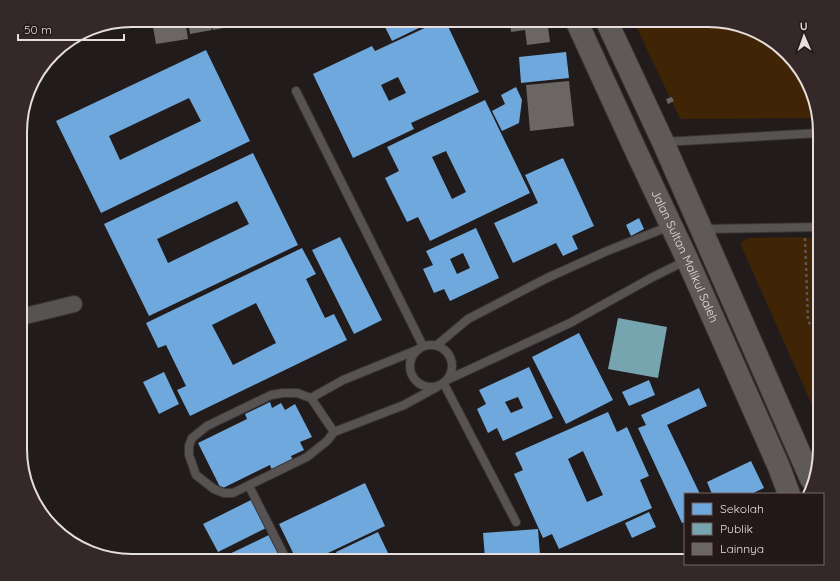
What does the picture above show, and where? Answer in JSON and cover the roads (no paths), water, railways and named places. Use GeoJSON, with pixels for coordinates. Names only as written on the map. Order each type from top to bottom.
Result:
{"type":"FeatureCollection","features":[{"type":"Feature","properties":{"kind":"main road","name":"Jalan Sultan Malikul Saleh"},"geometry":{"type":"LineString","coordinates":[[579,27],[687,259],[779,467],[789,493]]}},
{"type":"Feature","properties":{"kind":"main road","name":"Jalan Sultan Malikul Saleh"},"geometry":{"type":"LineString","coordinates":[[610,27],[663,142],[809,475]]}},
{"type":"Feature","properties":{"kind":"main road"},"geometry":{"type":"LineString","coordinates":[[779,467],[801,455]]}},
{"type":"Feature","properties":{"kind":"street"},"geometry":{"type":"LineString","coordinates":[[27,316],[74,304]]}},
{"type":"Feature","properties":{"kind":"lane"},"geometry":{"type":"LineString","coordinates":[[296,91],[420,348]]}},
{"type":"Feature","properties":{"kind":"lane"},"geometry":{"type":"LineString","coordinates":[[663,142],[813,133]]}},
{"type":"Feature","properties":{"kind":"lane"},"geometry":{"type":"LineString","coordinates":[[437,345],[468,319],[547,278],[607,251],[672,226]]}},
{"type":"Feature","properties":{"kind":"lane"},"geometry":{"type":"LineString","coordinates":[[701,229],[813,227]]}},
{"type":"Feature","properties":{"kind":"lane"},"geometry":{"type":"LineString","coordinates":[[334,432],[311,398],[297,393],[283,393],[271,395],[208,426],[192,438],[189,446],[189,455],[196,475],[214,490],[224,493],[233,493],[307,457],[334,432],[404,405],[443,383],[570,323],[687,259]]}},
{"type":"Feature","properties":{"kind":"lane"},"geometry":{"type":"LineString","coordinates":[[311,398],[343,380],[420,348],[430,344],[443,348],[452,358],[452,372],[443,383],[430,387],[423,386],[412,376],[410,362],[412,355],[420,348]]}},
{"type":"Feature","properties":{"kind":"lane"},"geometry":{"type":"LineString","coordinates":[[443,383],[516,522]]}},
{"type":"Feature","properties":{"kind":"lane"},"geometry":{"type":"LineString","coordinates":[[249,486],[283,554]]}}]}
